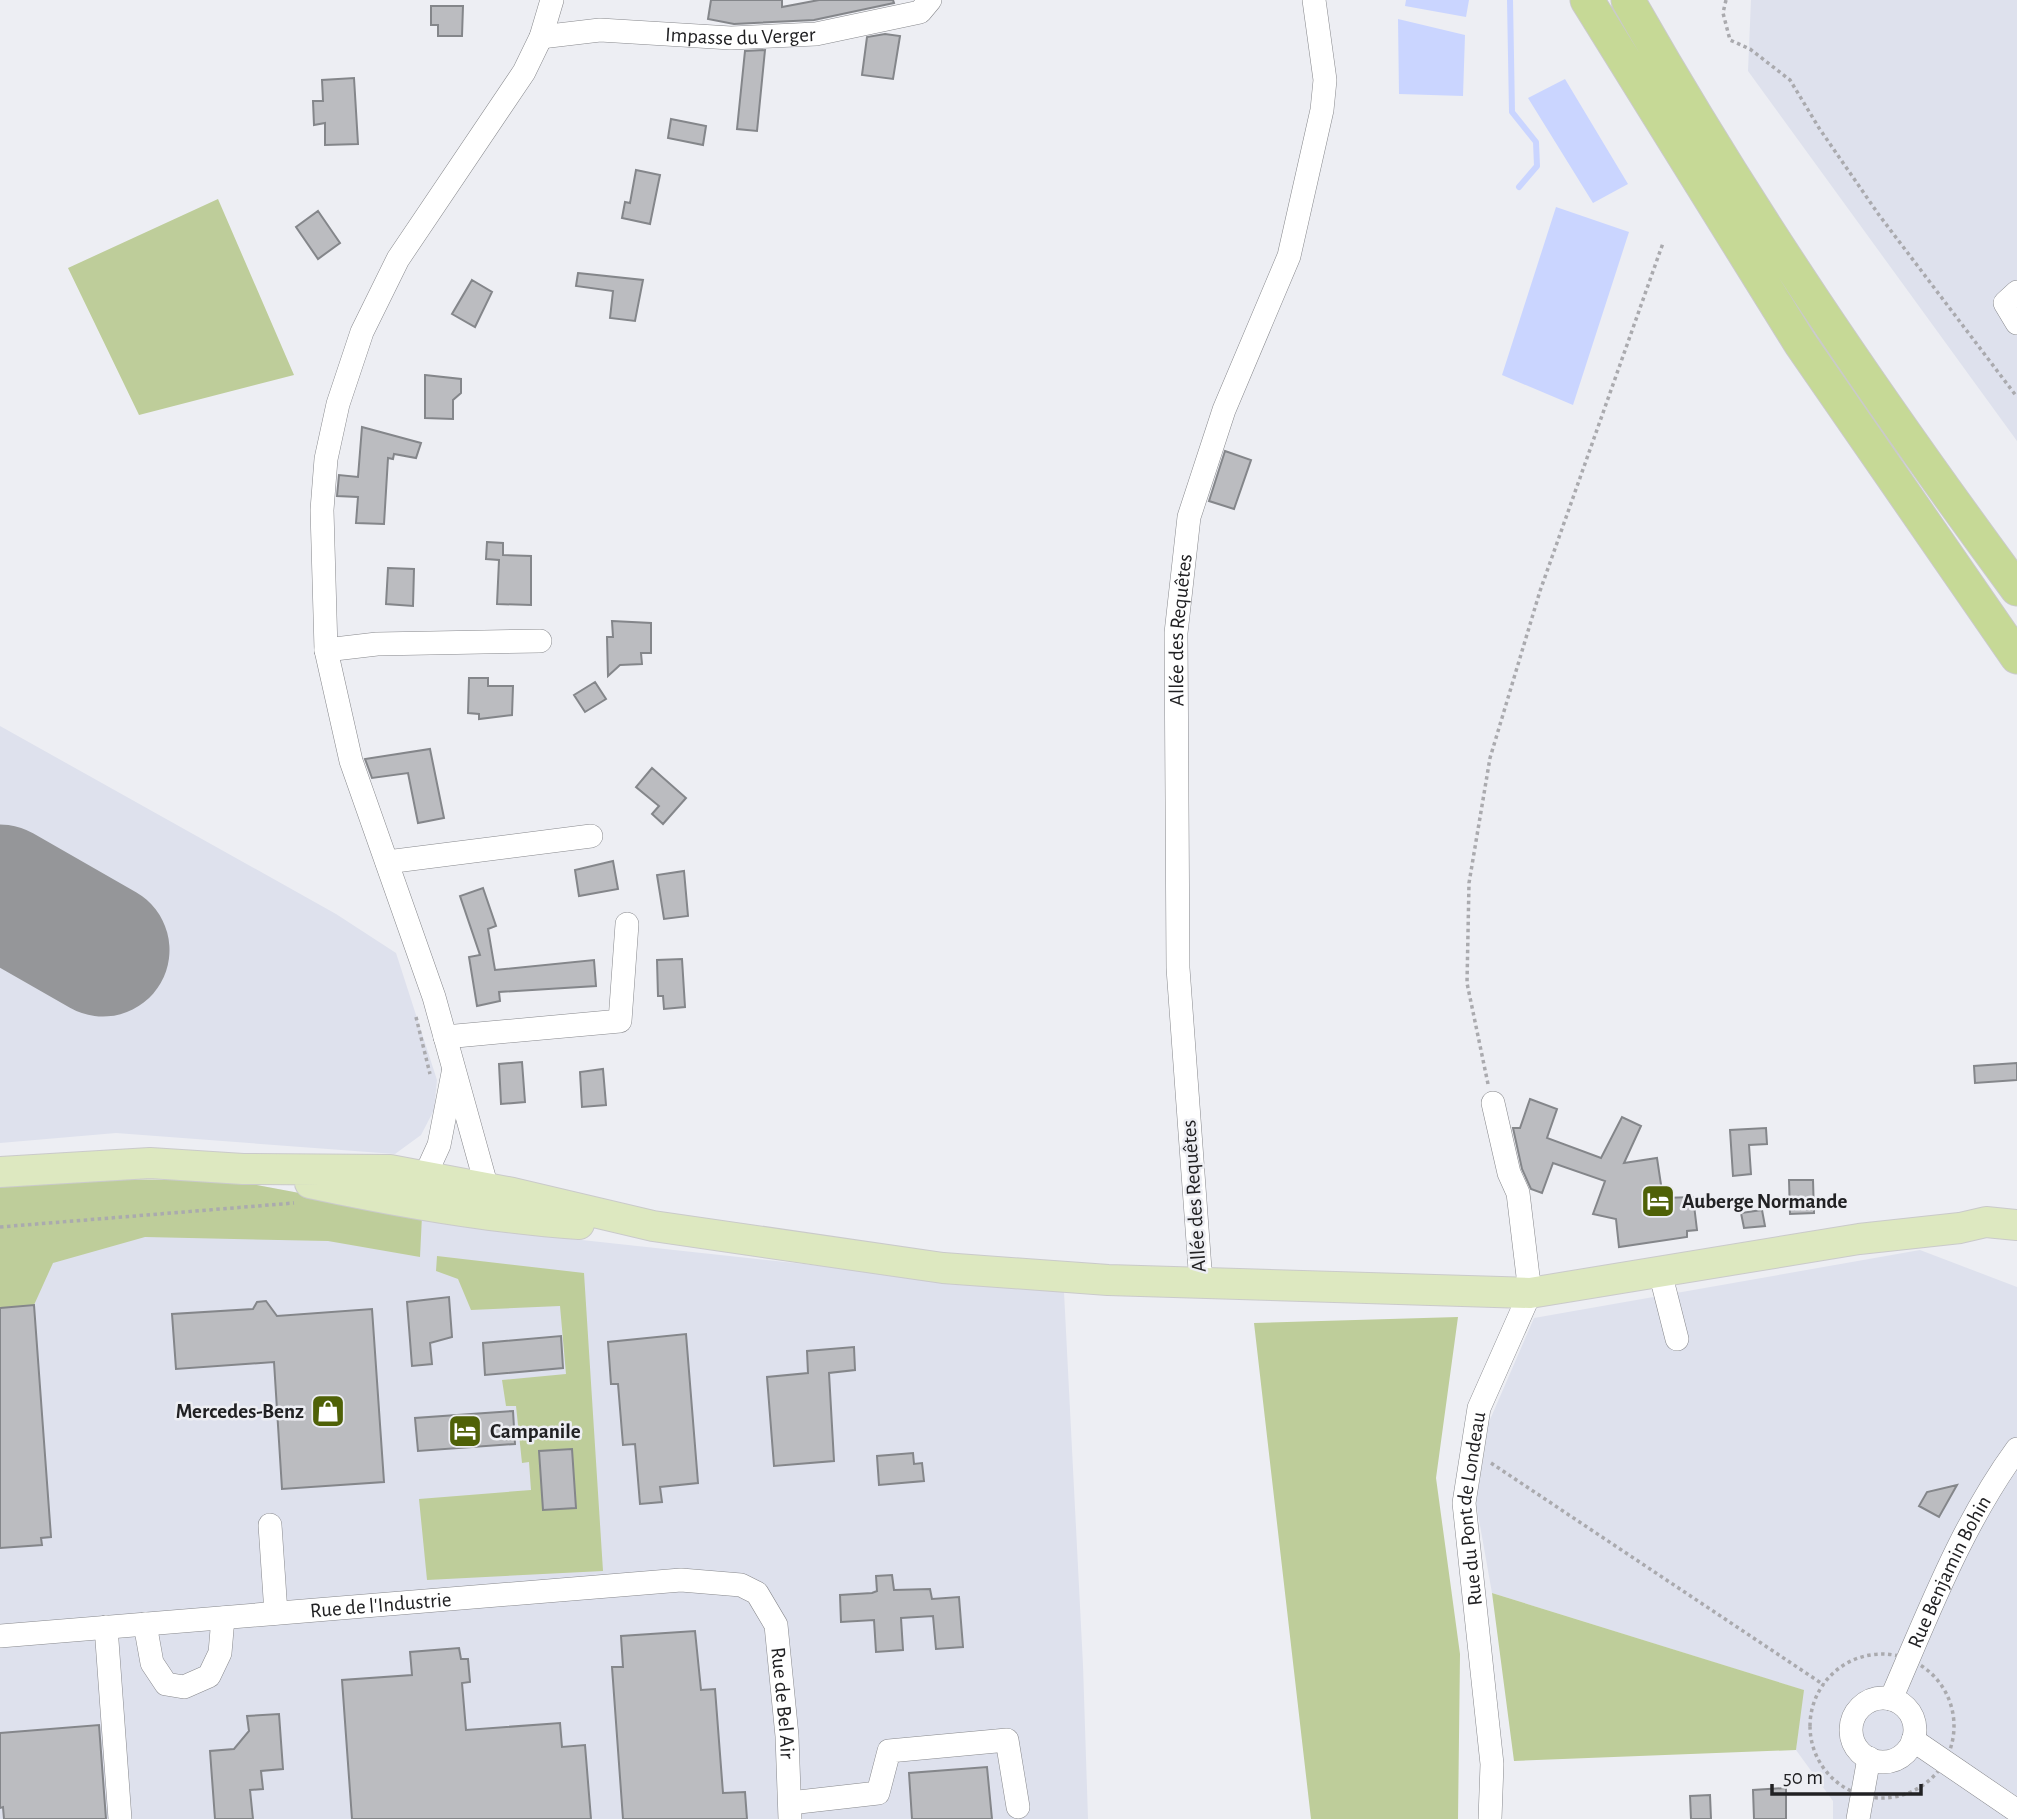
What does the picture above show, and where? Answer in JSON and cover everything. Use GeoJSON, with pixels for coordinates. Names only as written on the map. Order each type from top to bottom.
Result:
{"type":"FeatureCollection","features":[{"type":"Feature","properties":{"kind":"highway"},"geometry":{"type":"LineString","coordinates":[[1587,0],[1800,344],[2015,653]]}},
{"type":"Feature","properties":{"kind":"highway"},"geometry":{"type":"LineString","coordinates":[[1628,0],[1802,285],[1902,433],[2017,589]]}},
{"type":"Feature","properties":{"kind":"main road"},"geometry":{"type":"LineString","coordinates":[[0,1172],[150,1163],[243,1169],[390,1170],[487,1188],[653,1226],[943,1268],[1201,1283],[1530,1293],[1859,1239],[1961,1228],[1986,1222],[2017,1225]]}},
{"type":"Feature","properties":{"kind":"main road"},"geometry":{"type":"LineString","coordinates":[[243,1169],[401,1201],[530,1220],[653,1226]]}},
{"type":"Feature","properties":{"kind":"main road"},"geometry":{"type":"LineString","coordinates":[[401,1201],[416,1195],[482,1204],[487,1188]]}},
{"type":"Feature","properties":{"kind":"main road"},"geometry":{"type":"LineString","coordinates":[[1961,1228],[2017,1244]]}},
{"type":"Feature","properties":{"kind":"street"},"geometry":{"type":"LineString","coordinates":[[487,1188],[445,1037],[351,761],[326,650],[322,510],[326,459],[338,404],[362,332],[398,259],[524,72],[541,37],[552,0]]}},
{"type":"Feature","properties":{"kind":"street","name":"Impasse du Verger"},"geometry":{"type":"LineString","coordinates":[[541,37],[600,30],[731,38],[816,34],[920,12],[930,0]]}},
{"type":"Feature","properties":{"kind":"street","name":"Allée des Requêtes"},"geometry":{"type":"LineString","coordinates":[[1201,1283],[1178,968],[1176,633],[1189,517],[1224,410],[1289,256],[1322,110],[1325,80],[1314,0]]}},
{"type":"Feature","properties":{"kind":"street"},"geometry":{"type":"LineString","coordinates":[[2017,292],[2005,303],[2017,323]]}},
{"type":"Feature","properties":{"kind":"street"},"geometry":{"type":"LineString","coordinates":[[326,650],[377,644],[540,642]]}},
{"type":"Feature","properties":{"kind":"street"},"geometry":{"type":"LineString","coordinates":[[387,862],[590,836]]}},
{"type":"Feature","properties":{"kind":"street"},"geometry":{"type":"LineString","coordinates":[[445,1037],[620,1021],[627,924]]}},
{"type":"Feature","properties":{"kind":"street"},"geometry":{"type":"LineString","coordinates":[[424,1178],[439,1145],[454,1070]]}},
{"type":"Feature","properties":{"kind":"street"},"geometry":{"type":"LineString","coordinates":[[1493,1103],[1509,1173],[1518,1193],[1530,1293]]}},
{"type":"Feature","properties":{"kind":"street"},"geometry":{"type":"LineString","coordinates":[[1660,1272],[1677,1339]]}},
{"type":"Feature","properties":{"kind":"street","name":"Rue du Pont de Londeau"},"geometry":{"type":"LineString","coordinates":[[1490,1819],[1492,1764],[1464,1503],[1479,1408],[1530,1293]]}},
{"type":"Feature","properties":{"kind":"street","name":"Rue Benjamin Bohin"},"geometry":{"type":"LineString","coordinates":[[1891,1699],[1930,1606],[1970,1525],[2017,1449]]}},
{"type":"Feature","properties":{"kind":"street"},"geometry":{"type":"LineString","coordinates":[[270,1525],[276,1613]]}},
{"type":"Feature","properties":{"kind":"street","name":"Rue de l'Industrie"},"geometry":{"type":"LineString","coordinates":[[0,1636],[681,1580],[741,1585],[757,1593]]}},
{"type":"Feature","properties":{"kind":"street","name":"Rue de Bel Air"},"geometry":{"type":"LineString","coordinates":[[757,1593],[776,1625],[787,1736],[790,1811]]}},
{"type":"Feature","properties":{"kind":"street"},"geometry":{"type":"LineString","coordinates":[[145,1624],[152,1663],[166,1684],[184,1686],[209,1676],[220,1653],[223,1618]]}},
{"type":"Feature","properties":{"kind":"street"},"geometry":{"type":"LineString","coordinates":[[106,1628],[120,1819]]}},
{"type":"Feature","properties":{"kind":"street"},"geometry":{"type":"LineString","coordinates":[[1880,1698],[1891,1699],[1910,1713],[1915,1728],[1913,1740],[1900,1757],[1890,1761],[1869,1758],[1856,1747],[1852,1737],[1852,1720],[1865,1703],[1880,1698]]}},
{"type":"Feature","properties":{"kind":"street"},"geometry":{"type":"LineString","coordinates":[[790,1811],[878,1793],[889,1751],[1007,1740],[1018,1807]]}},
{"type":"Feature","properties":{"kind":"street"},"geometry":{"type":"LineString","coordinates":[[1913,1740],[2017,1811]]}},
{"type":"Feature","properties":{"kind":"street"},"geometry":{"type":"LineString","coordinates":[[1858,1819],[1869,1758]]}},
{"type":"Feature","properties":{"kind":"path"},"geometry":{"type":"LineString","coordinates":[[1726,0],[1723,13],[1730,40],[1749,49],[1790,80],[1819,128],[1879,215],[2017,397]]}},
{"type":"Feature","properties":{"kind":"path"},"geometry":{"type":"LineString","coordinates":[[1493,1103],[1467,983],[1469,883],[1488,770],[1540,591],[1663,243]]}},
{"type":"Feature","properties":{"kind":"path"},"geometry":{"type":"LineString","coordinates":[[412,1004],[432,1083]]}},
{"type":"Feature","properties":{"kind":"path"},"geometry":{"type":"LineString","coordinates":[[0,1227],[306,1202]]}},
{"type":"Feature","properties":{"kind":"path"},"geometry":{"type":"LineString","coordinates":[[1472,1450],[1824,1685]]}},
{"type":"Feature","properties":{"kind":"path"},"geometry":{"type":"LineString","coordinates":[[1875,1655],[1909,1659],[1939,1681],[1950,1702],[1955,1726],[1945,1762],[1921,1788],[1899,1797],[1862,1795],[1833,1779],[1819,1760],[1811,1738],[1811,1715],[1824,1685],[1833,1674],[1852,1661],[1875,1655]]}},
{"type":"Feature","properties":{"kind":"shaded area"},"geometry":{"type":"Polygon","coordinates":[[[1751,0],[2017,0],[2017,441],[1748,71],[1751,0]]]}},
{"type":"Feature","properties":{"kind":"shaded area"},"geometry":{"type":"Polygon","coordinates":[[[0,726],[336,914],[396,953],[437,1080],[434,1110],[421,1135],[395,1154],[116,1133],[0,1143],[0,726]]]}},
{"type":"Feature","properties":{"kind":"shaded area"},"geometry":{"type":"Polygon","coordinates":[[[230,1180],[507,1232],[1064,1292],[1088,1819],[0,1819],[0,1183],[230,1180]]]}},
{"type":"Feature","properties":{"kind":"shaded area"},"geometry":{"type":"Polygon","coordinates":[[[1920,1250],[2017,1287],[2017,1819],[1833,1819],[1833,1801],[1796,1750],[1803,1690],[1492,1593],[1476,1503],[1489,1422],[1534,1318],[1920,1250]]]}},
{"type":"Feature","properties":{"kind":"green space"},"geometry":{"type":"Polygon","coordinates":[[[218,199],[294,375],[139,415],[68,268],[218,199]]]}},
{"type":"Feature","properties":{"kind":"green space"},"geometry":{"type":"Polygon","coordinates":[[[46,1179],[230,1180],[422,1216],[420,1257],[328,1241],[145,1237],[53,1263],[34,1305],[0,1308],[0,1185],[46,1179]]]}},
{"type":"Feature","properties":{"kind":"green space"},"geometry":{"type":"Polygon","coordinates":[[[437,1256],[584,1273],[603,1571],[427,1580],[419,1499],[531,1490],[529,1462],[522,1463],[516,1406],[506,1406],[502,1380],[566,1374],[560,1306],[471,1310],[458,1279],[436,1271],[437,1256]]]}},
{"type":"Feature","properties":{"kind":"green space"},"geometry":{"type":"Polygon","coordinates":[[[1458,1317],[1436,1478],[1460,1654],[1458,1819],[1311,1819],[1254,1323],[1458,1317]]]}},
{"type":"Feature","properties":{"kind":"green space"},"geometry":{"type":"Polygon","coordinates":[[[1492,1593],[1804,1690],[1796,1750],[1514,1761],[1492,1593]]]}},
{"type":"Feature","properties":{"kind":"water"},"geometry":{"type":"Polygon","coordinates":[[[1406,0],[1469,0],[1466,17],[1405,6],[1406,0]]]}},
{"type":"Feature","properties":{"kind":"water"},"geometry":{"type":"Polygon","coordinates":[[[1398,19],[1465,35],[1463,96],[1399,94],[1398,19]]]}},
{"type":"Feature","properties":{"kind":"water"},"geometry":{"type":"Polygon","coordinates":[[[1565,79],[1628,184],[1593,203],[1528,98],[1565,79]]]}},
{"type":"Feature","properties":{"kind":"water"},"geometry":{"type":"Polygon","coordinates":[[[1556,207],[1629,232],[1573,405],[1502,375],[1556,207]]]}},
{"type":"Feature","properties":{"kind":"building"},"geometry":{"type":"Polygon","coordinates":[[[711,0],[782,0],[782,7],[819,0],[893,0],[894,3],[814,20],[734,24],[708,19],[711,0]]]}},
{"type":"Feature","properties":{"kind":"building"},"geometry":{"type":"Polygon","coordinates":[[[431,6],[463,6],[462,36],[438,36],[438,25],[431,25],[431,6]]]}},
{"type":"Feature","properties":{"kind":"building"},"geometry":{"type":"Polygon","coordinates":[[[885,34],[900,36],[893,79],[862,75],[867,37],[885,34]]]}},
{"type":"Feature","properties":{"kind":"building"},"geometry":{"type":"Polygon","coordinates":[[[765,50],[757,131],[737,129],[745,51],[765,50]]]}},
{"type":"Feature","properties":{"kind":"building"},"geometry":{"type":"Polygon","coordinates":[[[354,78],[358,144],[325,145],[325,123],[314,125],[313,101],[323,101],[322,80],[354,78]]]}},
{"type":"Feature","properties":{"kind":"building"},"geometry":{"type":"Polygon","coordinates":[[[671,119],[706,126],[703,145],[668,138],[671,119]]]}},
{"type":"Feature","properties":{"kind":"building"},"geometry":{"type":"Polygon","coordinates":[[[636,170],[660,175],[650,224],[622,218],[625,202],[630,203],[636,170]]]}},
{"type":"Feature","properties":{"kind":"building"},"geometry":{"type":"Polygon","coordinates":[[[318,211],[340,243],[318,259],[296,227],[318,211]]]}},
{"type":"Feature","properties":{"kind":"building"},"geometry":{"type":"Polygon","coordinates":[[[578,273],[643,280],[635,321],[610,318],[613,291],[576,286],[578,273]]]}},
{"type":"Feature","properties":{"kind":"building"},"geometry":{"type":"Polygon","coordinates":[[[472,280],[492,292],[475,327],[452,314],[472,280]]]}},
{"type":"Feature","properties":{"kind":"building"},"geometry":{"type":"Polygon","coordinates":[[[425,375],[461,379],[461,393],[453,400],[453,419],[425,418],[425,375]]]}},
{"type":"Feature","properties":{"kind":"building"},"geometry":{"type":"Polygon","coordinates":[[[362,427],[421,443],[416,458],[394,454],[393,459],[388,458],[384,524],[356,523],[358,497],[337,496],[339,475],[358,477],[362,427]]]}},
{"type":"Feature","properties":{"kind":"building"},"geometry":{"type":"Polygon","coordinates":[[[1225,451],[1251,460],[1234,509],[1209,501],[1225,451]]]}},
{"type":"Feature","properties":{"kind":"building"},"geometry":{"type":"Polygon","coordinates":[[[487,542],[503,543],[503,555],[531,556],[531,605],[497,604],[499,560],[486,559],[487,542]]]}},
{"type":"Feature","properties":{"kind":"building"},"geometry":{"type":"Polygon","coordinates":[[[388,568],[414,569],[413,606],[386,604],[388,568]]]}},
{"type":"Feature","properties":{"kind":"building"},"geometry":{"type":"Polygon","coordinates":[[[612,621],[651,623],[651,653],[641,653],[642,664],[620,665],[608,676],[607,637],[613,637],[612,621]]]}},
{"type":"Feature","properties":{"kind":"building"},"geometry":{"type":"Polygon","coordinates":[[[469,678],[488,678],[488,686],[513,686],[512,715],[479,719],[479,714],[468,713],[469,678]]]}},
{"type":"Feature","properties":{"kind":"building"},"geometry":{"type":"Polygon","coordinates":[[[595,682],[606,699],[585,712],[574,695],[595,682]]]}},
{"type":"Feature","properties":{"kind":"building"},"geometry":{"type":"Polygon","coordinates":[[[430,749],[444,818],[418,823],[408,773],[372,778],[365,759],[430,749]]]}},
{"type":"Feature","properties":{"kind":"building"},"geometry":{"type":"Polygon","coordinates":[[[652,768],[686,798],[663,824],[652,814],[659,806],[636,787],[652,768]]]}},
{"type":"Feature","properties":{"kind":"building"},"geometry":{"type":"Polygon","coordinates":[[[613,861],[618,889],[579,896],[575,870],[613,861]]]}},
{"type":"Feature","properties":{"kind":"building"},"geometry":{"type":"Polygon","coordinates":[[[684,871],[688,916],[664,919],[657,875],[684,871]]]}},
{"type":"Feature","properties":{"kind":"building"},"geometry":{"type":"Polygon","coordinates":[[[483,888],[496,926],[488,929],[495,970],[594,960],[596,986],[499,992],[500,1001],[477,1006],[469,957],[480,955],[460,896],[483,888]]]}},
{"type":"Feature","properties":{"kind":"building"},"geometry":{"type":"Polygon","coordinates":[[[682,959],[685,1007],[664,1009],[663,996],[658,996],[657,960],[682,959]]]}},
{"type":"Feature","properties":{"kind":"building"},"geometry":{"type":"Polygon","coordinates":[[[522,1062],[525,1102],[501,1104],[499,1064],[522,1062]]]}},
{"type":"Feature","properties":{"kind":"building"},"geometry":{"type":"Polygon","coordinates":[[[2017,1063],[2017,1080],[1975,1083],[1974,1066],[2017,1063]]]}},
{"type":"Feature","properties":{"kind":"building"},"geometry":{"type":"Polygon","coordinates":[[[603,1069],[606,1105],[582,1107],[580,1072],[603,1069]]]}},
{"type":"Feature","properties":{"kind":"building"},"geometry":{"type":"Polygon","coordinates":[[[1530,1099],[1557,1109],[1547,1138],[1601,1158],[1622,1117],[1641,1126],[1624,1163],[1657,1158],[1663,1198],[1693,1197],[1697,1230],[1687,1231],[1687,1237],[1619,1247],[1616,1219],[1593,1214],[1605,1181],[1553,1163],[1542,1193],[1531,1189],[1522,1169],[1513,1128],[1520,1128],[1530,1099]]]}},
{"type":"Feature","properties":{"kind":"building"},"geometry":{"type":"Polygon","coordinates":[[[1766,1128],[1767,1144],[1749,1145],[1751,1174],[1733,1176],[1730,1130],[1766,1128]]]}},
{"type":"Feature","properties":{"kind":"building"},"geometry":{"type":"Polygon","coordinates":[[[1789,1180],[1813,1180],[1814,1213],[1790,1214],[1789,1180]]]}},
{"type":"Feature","properties":{"kind":"building"},"geometry":{"type":"Polygon","coordinates":[[[1762,1210],[1765,1226],[1744,1228],[1741,1213],[1762,1210]]]}},
{"type":"Feature","properties":{"kind":"building"},"geometry":{"type":"Polygon","coordinates":[[[449,1297],[452,1337],[430,1343],[432,1364],[412,1366],[407,1302],[449,1297]]]}},
{"type":"Feature","properties":{"kind":"building","name":"Mercedes-Benz"},"geometry":{"type":"Polygon","coordinates":[[[266,1301],[277,1316],[372,1309],[384,1482],[282,1489],[274,1362],[176,1369],[172,1314],[253,1309],[257,1302],[266,1301]]]}},
{"type":"Feature","properties":{"kind":"building"},"geometry":{"type":"Polygon","coordinates":[[[34,1305],[51,1537],[41,1538],[42,1545],[0,1548],[0,1308],[34,1305]]]}},
{"type":"Feature","properties":{"kind":"building"},"geometry":{"type":"Polygon","coordinates":[[[686,1334],[698,1483],[660,1487],[662,1502],[640,1504],[635,1444],[623,1445],[618,1384],[611,1384],[608,1342],[686,1334]]]}},
{"type":"Feature","properties":{"kind":"building"},"geometry":{"type":"Polygon","coordinates":[[[561,1336],[563,1368],[485,1375],[483,1343],[561,1336]]]}},
{"type":"Feature","properties":{"kind":"building"},"geometry":{"type":"Polygon","coordinates":[[[854,1347],[855,1370],[829,1373],[834,1461],[774,1466],[767,1377],[808,1373],[807,1351],[854,1347]]]}},
{"type":"Feature","properties":{"kind":"building","name":"Campanile"},"geometry":{"type":"Polygon","coordinates":[[[513,1411],[515,1444],[418,1451],[415,1418],[513,1411]]]}},
{"type":"Feature","properties":{"kind":"building"},"geometry":{"type":"Polygon","coordinates":[[[572,1449],[576,1508],[543,1510],[539,1451],[572,1449]]]}},
{"type":"Feature","properties":{"kind":"building"},"geometry":{"type":"Polygon","coordinates":[[[913,1453],[914,1464],[922,1463],[924,1481],[879,1485],[877,1456],[913,1453]]]}},
{"type":"Feature","properties":{"kind":"building"},"geometry":{"type":"Polygon","coordinates":[[[1957,1485],[1939,1517],[1919,1506],[1927,1492],[1957,1485]]]}},
{"type":"Feature","properties":{"kind":"building"},"geometry":{"type":"Polygon","coordinates":[[[892,1575],[894,1590],[930,1589],[932,1599],[959,1597],[963,1647],[936,1649],[933,1616],[901,1618],[903,1650],[876,1652],[874,1620],[841,1622],[840,1595],[872,1593],[877,1591],[876,1576],[892,1575]]]}},
{"type":"Feature","properties":{"kind":"building"},"geometry":{"type":"Polygon","coordinates":[[[695,1631],[701,1690],[715,1689],[723,1793],[745,1792],[747,1819],[623,1819],[612,1667],[623,1667],[621,1636],[695,1631]]]}},
{"type":"Feature","properties":{"kind":"building"},"geometry":{"type":"Polygon","coordinates":[[[459,1648],[461,1659],[468,1659],[470,1682],[462,1683],[466,1730],[560,1723],[562,1747],[585,1745],[591,1819],[352,1819],[342,1680],[412,1675],[410,1652],[459,1648]]]}},
{"type":"Feature","properties":{"kind":"building"},"geometry":{"type":"Polygon","coordinates":[[[279,1714],[283,1769],[261,1771],[263,1789],[250,1790],[253,1819],[215,1819],[210,1751],[234,1749],[249,1731],[247,1716],[279,1714]]]}},
{"type":"Feature","properties":{"kind":"building"},"geometry":{"type":"Polygon","coordinates":[[[99,1725],[106,1819],[4,1819],[3,1807],[0,1808],[0,1733],[99,1725]]]}},
{"type":"Feature","properties":{"kind":"building"},"geometry":{"type":"Polygon","coordinates":[[[987,1767],[992,1819],[912,1819],[909,1773],[987,1767]]]}},
{"type":"Feature","properties":{"kind":"building"},"geometry":{"type":"Polygon","coordinates":[[[1786,1788],[1786,1819],[1754,1819],[1753,1790],[1786,1788]]]}},
{"type":"Feature","properties":{"kind":"building"},"geometry":{"type":"Polygon","coordinates":[[[1710,1795],[1711,1819],[1691,1819],[1690,1796],[1710,1795]]]}},
{"type":"Feature","properties":{"kind":"waterway"},"geometry":{"type":"LineString","coordinates":[[1510,0],[1512,112],[1536,142],[1537,166],[1519,187]]}},
{"type":"Feature","properties":{"kind":"runway"},"geometry":{"type":"LineString","coordinates":[[0,891],[103,950]]}},
{"type":"Feature","properties":{"kind":"place","name":"Auberge Normande"},"geometry":{"type":"Point","coordinates":[1658,1201]}},
{"type":"Feature","properties":{"kind":"place","name":"Mercedes-Benz"},"geometry":{"type":"Point","coordinates":[328,1411]}},
{"type":"Feature","properties":{"kind":"place","name":"Campanile"},"geometry":{"type":"Point","coordinates":[465,1431]}}]}
